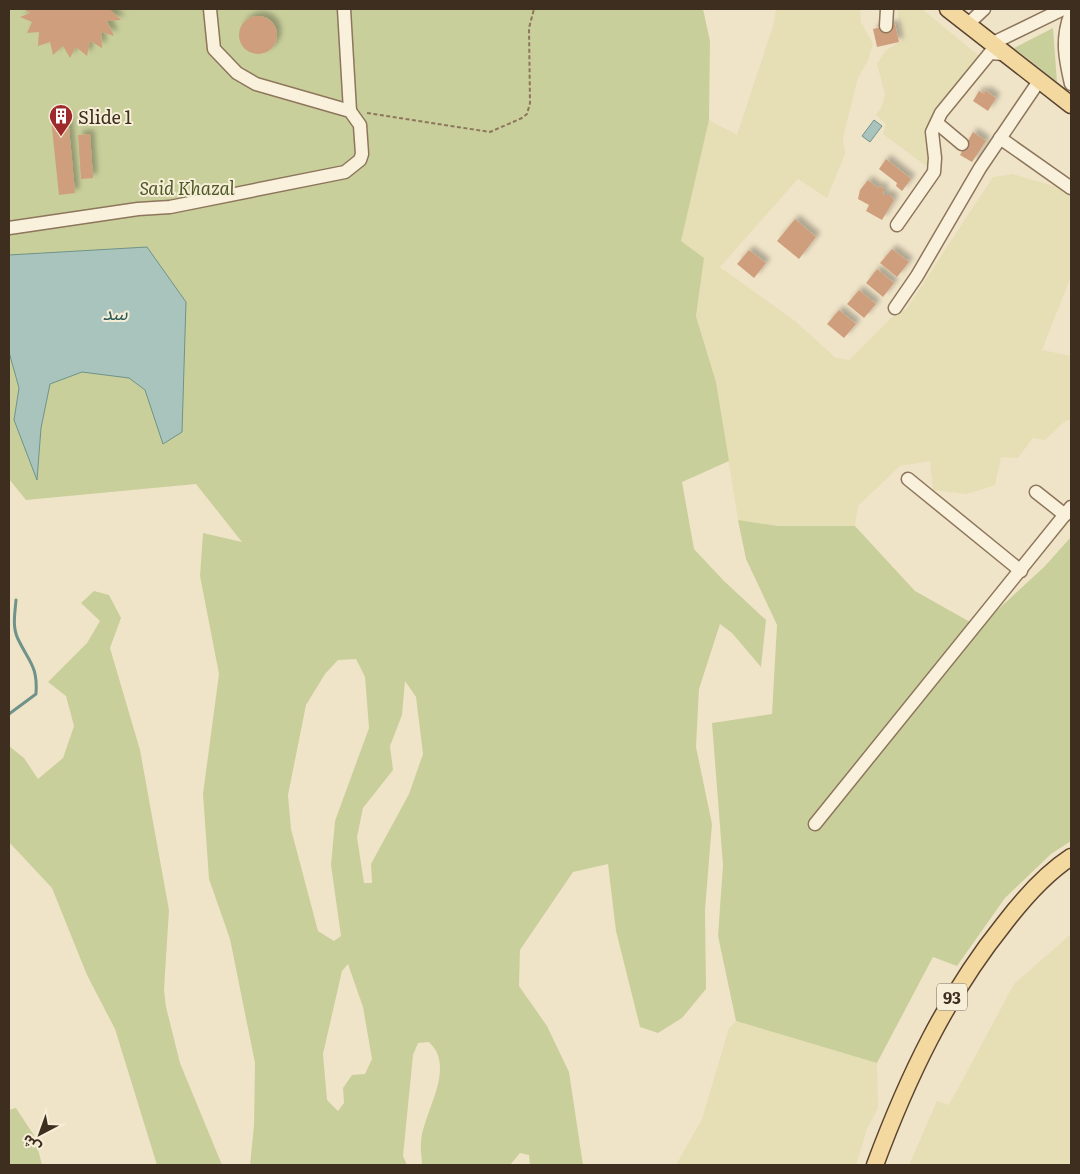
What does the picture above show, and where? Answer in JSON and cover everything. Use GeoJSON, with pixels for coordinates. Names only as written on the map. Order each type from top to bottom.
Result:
{"type":"FeatureCollection","features":[{"type":"Feature","properties":{"kind":"main road"},"geometry":{"type":"LineString","coordinates":[[948,9],[967,26],[1071,105]]}},
{"type":"Feature","properties":{"kind":"main road","name":"93"},"geometry":{"type":"LineString","coordinates":[[875,1165],[901,1099],[946,1006],[986,946],[1023,900],[1071,857]]}},
{"type":"Feature","properties":{"kind":"street"},"geometry":{"type":"LineString","coordinates":[[210,9],[214,49],[237,73],[256,84],[350,111]]}},
{"type":"Feature","properties":{"kind":"street"},"geometry":{"type":"LineString","coordinates":[[9,228],[170,207],[345,172],[360,160],[362,154],[360,125],[350,111],[344,9]]}},
{"type":"Feature","properties":{"kind":"street"},"geometry":{"type":"LineString","coordinates":[[886,26],[887,9]]}},
{"type":"Feature","properties":{"kind":"street"},"geometry":{"type":"LineString","coordinates":[[967,26],[984,9]]}},
{"type":"Feature","properties":{"kind":"street"},"geometry":{"type":"LineString","coordinates":[[898,225],[934,172],[935,158],[932,132],[941,113],[990,53],[1063,9]]}},
{"type":"Feature","properties":{"kind":"street"},"geometry":{"type":"LineString","coordinates":[[1071,13],[1065,27],[1063,43],[1071,84]]}},
{"type":"Feature","properties":{"kind":"street"},"geometry":{"type":"LineString","coordinates":[[895,308],[917,276],[1000,138],[1039,81]]}},
{"type":"Feature","properties":{"kind":"street"},"geometry":{"type":"LineString","coordinates":[[937,123],[962,144]]}},
{"type":"Feature","properties":{"kind":"street"},"geometry":{"type":"LineString","coordinates":[[1000,138],[1071,188]]}},
{"type":"Feature","properties":{"kind":"street"},"geometry":{"type":"LineString","coordinates":[[908,478],[1020,571]]}},
{"type":"Feature","properties":{"kind":"street"},"geometry":{"type":"LineString","coordinates":[[815,824],[1068,511],[1036,492]]}},
{"type":"Feature","properties":{"kind":"path"},"geometry":{"type":"LineString","coordinates":[[350,111],[490,132],[522,118],[527,114],[530,102],[529,28],[534,9]]}},
{"type":"Feature","properties":{"kind":"shaded area"},"geometry":{"type":"Polygon","coordinates":[[[776,9],[860,9],[861,22],[873,44],[868,60],[858,78],[843,138],[845,154],[827,198],[798,179],[720,267],[795,321],[836,358],[849,360],[892,317],[907,308],[993,177],[1013,174],[1057,187],[1071,197],[1071,276],[1042,350],[1071,356],[1071,419],[1064,422],[1045,440],[1033,438],[1018,458],[1001,457],[995,485],[967,494],[933,490],[930,461],[900,466],[858,506],[855,526],[778,526],[738,520],[716,382],[696,315],[704,258],[680,241],[709,120],[737,135],[774,23],[776,9]]]}},
{"type":"Feature","properties":{"kind":"shaded area"},"geometry":{"type":"Polygon","coordinates":[[[897,9],[922,9],[979,56],[925,130],[929,162],[926,166],[883,134],[886,124],[876,115],[882,106],[885,94],[877,64],[886,50],[902,41],[897,9]]]}},
{"type":"Feature","properties":{"kind":"shaded area"},"geometry":{"type":"Polygon","coordinates":[[[1071,934],[1071,1165],[909,1165],[937,1101],[949,1105],[1014,984],[1071,934]]]}},
{"type":"Feature","properties":{"kind":"shaded area"},"geometry":{"type":"Polygon","coordinates":[[[736,1021],[877,1063],[878,1108],[867,1129],[856,1165],[676,1165],[702,1119],[729,1028],[736,1021]]]}},
{"type":"Feature","properties":{"kind":"green space","name":"Said Khazal"},"geometry":{"type":"Polygon","coordinates":[[[9,9],[703,9],[710,41],[709,120],[681,241],[704,258],[696,316],[716,382],[729,461],[682,482],[694,549],[723,580],[766,620],[761,667],[732,633],[720,624],[699,689],[696,747],[712,824],[705,910],[706,989],[682,1018],[658,1033],[640,1027],[616,931],[608,864],[573,872],[520,950],[519,986],[547,1026],[569,1072],[583,1165],[530,1165],[529,1155],[520,1153],[510,1165],[422,1165],[421,1145],[423,1130],[436,1090],[440,1064],[437,1053],[429,1042],[418,1043],[413,1055],[403,1156],[407,1165],[250,1165],[254,1125],[255,1063],[230,939],[209,879],[203,794],[219,674],[200,576],[203,533],[242,542],[196,484],[26,500],[9,479],[9,9]],[[356,659],[338,660],[325,674],[306,705],[288,795],[291,829],[318,931],[334,941],[341,936],[331,865],[335,821],[369,728],[365,677],[356,659]],[[405,681],[402,715],[390,746],[393,770],[363,808],[357,837],[364,883],[372,883],[371,864],[409,794],[423,754],[416,697],[405,681]],[[348,964],[342,971],[323,1054],[327,1100],[338,1111],[344,1103],[343,1088],[352,1075],[365,1074],[372,1059],[363,1007],[348,964]]]}},
{"type":"Feature","properties":{"kind":"green space"},"geometry":{"type":"Polygon","coordinates":[[[1053,28],[1057,82],[1014,48],[1053,28]]]}},
{"type":"Feature","properties":{"kind":"green space"},"geometry":{"type":"Polygon","coordinates":[[[738,520],[778,526],[855,526],[915,591],[979,627],[1044,567],[1071,537],[1071,841],[1051,854],[1005,898],[957,966],[933,957],[877,1063],[736,1021],[718,936],[723,865],[712,723],[772,714],[777,625],[746,559],[738,520]]]}},
{"type":"Feature","properties":{"kind":"green space"},"geometry":{"type":"Polygon","coordinates":[[[94,591],[109,595],[121,618],[110,648],[140,750],[169,910],[164,990],[166,1007],[180,1063],[222,1165],[157,1165],[115,1029],[87,975],[52,888],[9,842],[9,746],[24,758],[38,779],[63,758],[74,726],[66,696],[48,682],[87,643],[100,621],[81,603],[94,591]]]}},
{"type":"Feature","properties":{"kind":"green space"},"geometry":{"type":"Polygon","coordinates":[[[16,1108],[35,1137],[42,1165],[9,1165],[9,1110],[16,1108]]]}},
{"type":"Feature","properties":{"kind":"water"},"geometry":{"type":"Polygon","coordinates":[[[874,120],[882,126],[870,142],[862,136],[874,120]]]}},
{"type":"Feature","properties":{"kind":"water","name":"سد"},"geometry":{"type":"Polygon","coordinates":[[[147,247],[186,302],[182,432],[163,444],[145,390],[129,378],[82,372],[50,384],[41,428],[37,480],[14,420],[19,388],[9,352],[9,255],[147,247]]]}},
{"type":"Feature","properties":{"kind":"building"},"geometry":{"type":"Polygon","coordinates":[[[24,9],[109,9],[121,20],[107,21],[114,36],[101,32],[102,48],[90,41],[87,56],[76,47],[70,58],[63,46],[53,55],[50,42],[38,46],[39,32],[27,33],[32,22],[20,17],[30,13],[24,9]]]}},
{"type":"Feature","properties":{"kind":"building"},"geometry":{"type":"Polygon","coordinates":[[[258,16],[271,22],[277,35],[271,48],[258,54],[245,48],[239,35],[245,22],[258,16]]]}},
{"type":"Feature","properties":{"kind":"building"},"geometry":{"type":"Polygon","coordinates":[[[895,24],[899,42],[877,47],[873,29],[895,24]]]}},
{"type":"Feature","properties":{"kind":"building"},"geometry":{"type":"Polygon","coordinates":[[[985,90],[996,98],[988,111],[973,101],[979,91],[984,94],[985,90]]]}},
{"type":"Feature","properties":{"kind":"building","name":"Slide 1"},"geometry":{"type":"Polygon","coordinates":[[[68,117],[75,193],[59,195],[51,118],[68,117]]]}},
{"type":"Feature","properties":{"kind":"building"},"geometry":{"type":"Polygon","coordinates":[[[973,132],[986,141],[972,162],[960,155],[973,132]]]}},
{"type":"Feature","properties":{"kind":"building"},"geometry":{"type":"Polygon","coordinates":[[[90,134],[93,178],[81,179],[78,135],[90,134]]]}},
{"type":"Feature","properties":{"kind":"building"},"geometry":{"type":"Polygon","coordinates":[[[886,159],[911,179],[902,191],[896,186],[897,183],[879,169],[886,159]]]}},
{"type":"Feature","properties":{"kind":"building"},"geometry":{"type":"Polygon","coordinates":[[[868,180],[878,188],[880,186],[884,189],[883,195],[890,195],[894,200],[882,220],[866,211],[869,205],[858,199],[860,190],[868,180]]]}},
{"type":"Feature","properties":{"kind":"building"},"geometry":{"type":"Polygon","coordinates":[[[795,219],[816,237],[799,259],[777,241],[795,219]]]}},
{"type":"Feature","properties":{"kind":"building"},"geometry":{"type":"Polygon","coordinates":[[[892,249],[909,262],[897,277],[880,263],[892,249]]]}},
{"type":"Feature","properties":{"kind":"building"},"geometry":{"type":"Polygon","coordinates":[[[749,250],[766,263],[754,278],[737,264],[749,250]]]}},
{"type":"Feature","properties":{"kind":"building"},"geometry":{"type":"Polygon","coordinates":[[[877,269],[894,283],[883,297],[866,283],[877,269]]]}},
{"type":"Feature","properties":{"kind":"building"},"geometry":{"type":"Polygon","coordinates":[[[859,290],[876,304],[864,318],[847,304],[859,290]]]}},
{"type":"Feature","properties":{"kind":"building"},"geometry":{"type":"Polygon","coordinates":[[[839,310],[856,324],[844,338],[827,324],[839,310]]]}},
{"type":"Feature","properties":{"kind":"waterway"},"geometry":{"type":"LineString","coordinates":[[9,714],[36,694],[34,670],[15,630],[16,600]]}},
{"type":"Feature","properties":{"kind":"place","name":"Slide 1"},"geometry":{"type":"Point","coordinates":[61,137]}}]}
